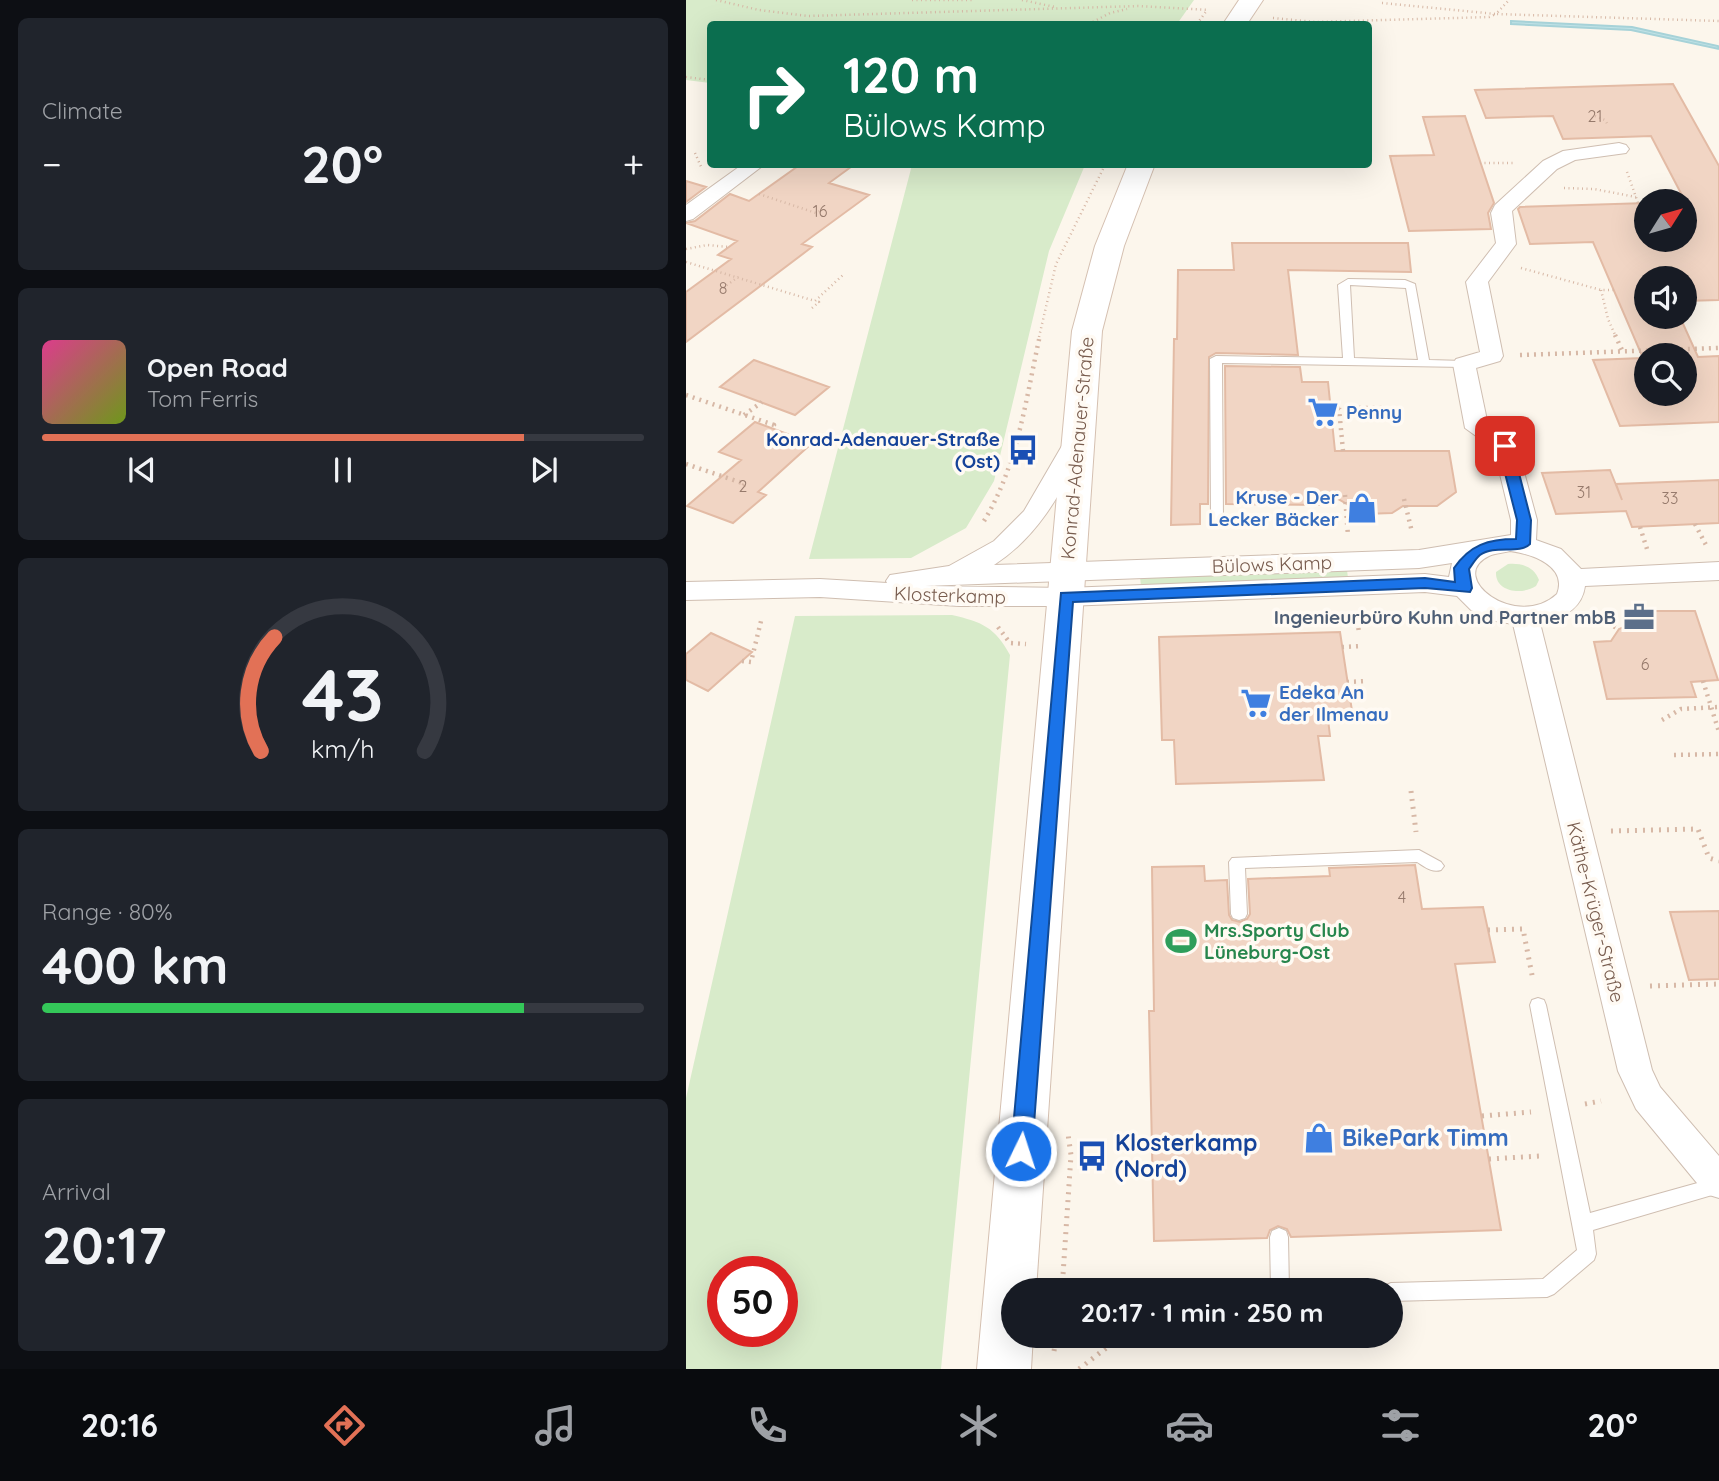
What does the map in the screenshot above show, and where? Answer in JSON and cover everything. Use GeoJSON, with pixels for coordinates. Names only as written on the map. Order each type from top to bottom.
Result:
{"type":"FeatureCollection","features":[{"type":"Feature","properties":{"kind":"main road","name":"Konrad-Adenauer-Straße"},"geometry":{"type":"LineString","coordinates":[[1004,1369],[1087,331],[1098,278],[1140,168]]}},
{"type":"Feature","properties":{"kind":"street"},"geometry":{"type":"LineString","coordinates":[[1523,544],[1524,520],[1505,446],[1477,428],[1464,364],[1492,356],[1477,282],[1506,244],[1507,237],[1500,216],[1502,209],[1550,165],[1570,155],[1619,149]]}},
{"type":"Feature","properties":{"kind":"street"},"geometry":{"type":"LineString","coordinates":[[686,215],[751,168]]}},
{"type":"Feature","properties":{"kind":"street","name":"Klosterkamp"},"geometry":{"type":"LineString","coordinates":[[835,590],[942,575],[977,563],[1002,550],[1024,530],[1078,437]]}},
{"type":"Feature","properties":{"kind":"street","name":"Bülows Kamp"},"geometry":{"type":"LineString","coordinates":[[1067,584],[1419,559],[1476,551],[1497,544],[1523,544],[1555,556],[1572,578]]}},
{"type":"Feature","properties":{"kind":"street"},"geometry":{"type":"LineString","coordinates":[[1476,551],[1461,568],[1464,588],[1474,600],[1488,609],[1525,617],[1556,609],[1567,600],[1572,590],[1572,578],[1719,571]]}},
{"type":"Feature","properties":{"kind":"street","name":"Klosterkamp"},"geometry":{"type":"LineString","coordinates":[[942,575],[1067,584]]}},
{"type":"Feature","properties":{"kind":"street","name":"Bülows Kamp"},"geometry":{"type":"LineString","coordinates":[[1067,584],[1425,583],[1464,588]]}},
{"type":"Feature","properties":{"kind":"street","name":"Klosterkamp"},"geometry":{"type":"LineString","coordinates":[[686,592],[835,590],[959,597],[1067,584]]}},
{"type":"Feature","properties":{"kind":"street","name":"Käthe-Krüger-Straße"},"geometry":{"type":"LineString","coordinates":[[1525,617],[1635,1071],[1648,1098],[1719,1184]]}},
{"type":"Feature","properties":{"kind":"lane"},"geometry":{"type":"LineString","coordinates":[[1349,362],[1343,285],[1348,282],[1405,283],[1411,286],[1424,363]]}},
{"type":"Feature","properties":{"kind":"lane"},"geometry":{"type":"LineString","coordinates":[[1217,522],[1216,359],[1464,364]]}},
{"type":"Feature","properties":{"kind":"lane"},"geometry":{"type":"LineString","coordinates":[[1240,914],[1237,862],[1419,856],[1436,866]]}},
{"type":"Feature","properties":{"kind":"lane"},"geometry":{"type":"LineString","coordinates":[[1403,1292],[1547,1288],[1587,1254],[1538,1004]]}},
{"type":"Feature","properties":{"kind":"lane"},"geometry":{"type":"LineString","coordinates":[[1583,1224],[1719,1184]]}},
{"type":"Feature","properties":{"kind":"lane"},"geometry":{"type":"LineString","coordinates":[[1279,1237],[1280,1278]]}},
{"type":"Feature","properties":{"kind":"path"},"geometry":{"type":"LineString","coordinates":[[716,0],[759,10],[808,16],[1138,6],[1243,13],[1307,21]]}},
{"type":"Feature","properties":{"kind":"path"},"geometry":{"type":"LineString","coordinates":[[912,0],[972,0]]}},
{"type":"Feature","properties":{"kind":"path"},"geometry":{"type":"LineString","coordinates":[[1022,0],[1065,9]]}},
{"type":"Feature","properties":{"kind":"path"},"geometry":{"type":"LineString","coordinates":[[1091,7],[1096,0]]}},
{"type":"Feature","properties":{"kind":"path"},"geometry":{"type":"LineString","coordinates":[[1350,21],[1489,17],[1496,14],[1509,0]]}},
{"type":"Feature","properties":{"kind":"path"},"geometry":{"type":"LineString","coordinates":[[1382,3],[1496,14],[1719,21]]}},
{"type":"Feature","properties":{"kind":"path"},"geometry":{"type":"LineString","coordinates":[[1095,21],[1110,13],[1138,6]]}},
{"type":"Feature","properties":{"kind":"path"},"geometry":{"type":"LineString","coordinates":[[686,77],[707,80]]}},
{"type":"Feature","properties":{"kind":"path"},"geometry":{"type":"LineString","coordinates":[[695,153],[702,169]]}},
{"type":"Feature","properties":{"kind":"path"},"geometry":{"type":"LineString","coordinates":[[1002,550],[976,534],[998,498],[1009,470],[1056,264],[1103,168]]}},
{"type":"Feature","properties":{"kind":"path"},"geometry":{"type":"LineString","coordinates":[[1531,183],[1634,197]]}},
{"type":"Feature","properties":{"kind":"path"},"geometry":{"type":"LineString","coordinates":[[729,184],[816,214],[820,211]]}},
{"type":"Feature","properties":{"kind":"path"},"geometry":{"type":"LineString","coordinates":[[686,249],[706,245],[729,247]]}},
{"type":"Feature","properties":{"kind":"path"},"geometry":{"type":"LineString","coordinates":[[1493,261],[1601,290],[1614,290]]}},
{"type":"Feature","properties":{"kind":"path"},"geometry":{"type":"LineString","coordinates":[[686,262],[816,301]]}},
{"type":"Feature","properties":{"kind":"path"},"geometry":{"type":"LineString","coordinates":[[816,301],[844,274]]}},
{"type":"Feature","properties":{"kind":"path"},"geometry":{"type":"LineString","coordinates":[[723,288],[738,277]]}},
{"type":"Feature","properties":{"kind":"path"},"geometry":{"type":"LineString","coordinates":[[1601,290],[1608,319],[1623,352]]}},
{"type":"Feature","properties":{"kind":"path"},"geometry":{"type":"LineString","coordinates":[[812,308],[819,302],[816,301]]}},
{"type":"Feature","properties":{"kind":"path"},"geometry":{"type":"LineString","coordinates":[[1492,356],[1719,348]]}},
{"type":"Feature","properties":{"kind":"path"},"geometry":{"type":"LineString","coordinates":[[686,395],[774,425],[771,428]]}},
{"type":"Feature","properties":{"kind":"path"},"geometry":{"type":"LineString","coordinates":[[744,415],[762,402]]}},
{"type":"Feature","properties":{"kind":"path"},"geometry":{"type":"LineString","coordinates":[[1339,408],[1343,451]]}},
{"type":"Feature","properties":{"kind":"path"},"geometry":{"type":"LineString","coordinates":[[1331,409],[1384,408]]}},
{"type":"Feature","properties":{"kind":"path"},"geometry":{"type":"LineString","coordinates":[[686,464],[745,484],[743,486]]}},
{"type":"Feature","properties":{"kind":"path"},"geometry":{"type":"LineString","coordinates":[[1404,499],[1414,538]]}},
{"type":"Feature","properties":{"kind":"path"},"geometry":{"type":"LineString","coordinates":[[742,662],[751,662],[768,590]]}},
{"type":"Feature","properties":{"kind":"path"},"geometry":{"type":"LineString","coordinates":[[1595,617],[1619,629]]}},
{"type":"Feature","properties":{"kind":"path"},"geometry":{"type":"LineString","coordinates":[[1342,647],[1361,646]]}},
{"type":"Feature","properties":{"kind":"path"},"geometry":{"type":"LineString","coordinates":[[1347,682],[1367,681]]}},
{"type":"Feature","properties":{"kind":"path"},"geometry":{"type":"LineString","coordinates":[[1703,681],[1719,732]]}},
{"type":"Feature","properties":{"kind":"path"},"geometry":{"type":"LineString","coordinates":[[1349,696],[1369,695]]}},
{"type":"Feature","properties":{"kind":"path"},"geometry":{"type":"LineString","coordinates":[[1662,720],[1681,709],[1719,708]]}},
{"type":"Feature","properties":{"kind":"path"},"geometry":{"type":"LineString","coordinates":[[1674,755],[1719,754]]}},
{"type":"Feature","properties":{"kind":"path"},"geometry":{"type":"LineString","coordinates":[[1411,791],[1419,856]]}},
{"type":"Feature","properties":{"kind":"path"},"geometry":{"type":"LineString","coordinates":[[1577,832],[1698,829],[1709,858],[1719,861]]}},
{"type":"Feature","properties":{"kind":"path"},"geometry":{"type":"LineString","coordinates":[[1488,930],[1522,929],[1538,1004]]}},
{"type":"Feature","properties":{"kind":"path"},"geometry":{"type":"LineString","coordinates":[[1614,986],[1719,984]]}},
{"type":"Feature","properties":{"kind":"path"},"geometry":{"type":"LineString","coordinates":[[1489,1159],[1569,1154]]}},
{"type":"Feature","properties":{"kind":"path"},"geometry":{"type":"LineString","coordinates":[[1079,1369],[1106,1348]]}},
{"type":"Feature","properties":{"kind":"green space"},"geometry":{"type":"Polygon","coordinates":[[[686,0],[1194,0],[1179,21],[707,21],[707,83],[686,80],[686,0]]]}},
{"type":"Feature","properties":{"kind":"green space"},"geometry":{"type":"Polygon","coordinates":[[[911,168],[1084,168],[1049,251],[994,481],[966,528],[911,558],[809,559],[911,168]]]}},
{"type":"Feature","properties":{"kind":"green space"},"geometry":{"type":"Polygon","coordinates":[[[1508,564],[1522,565],[1530,569],[1539,580],[1536,586],[1524,591],[1505,588],[1497,579],[1496,572],[1508,564]]]}},
{"type":"Feature","properties":{"kind":"green space"},"geometry":{"type":"Polygon","coordinates":[[[1347,570],[1348,578],[1141,586],[1140,577],[1347,570]]]}},
{"type":"Feature","properties":{"kind":"green space"},"geometry":{"type":"Polygon","coordinates":[[[952,615],[987,627],[999,638],[1010,655],[941,1369],[686,1369],[686,1098],[795,616],[952,615]]]}},
{"type":"Feature","properties":{"kind":"water"},"geometry":{"type":"Polygon","coordinates":[[[1511,21],[1632,27],[1718,46],[1719,49],[1631,30],[1511,24],[1511,21]]]}},
{"type":"Feature","properties":{"kind":"building"},"geometry":{"type":"Polygon","coordinates":[[[1673,84],[1719,166],[1719,300],[1697,301],[1697,266],[1634,266],[1634,329],[1685,329],[1692,343],[1637,343],[1593,242],[1530,244],[1518,209],[1634,203],[1634,252],[1698,252],[1698,189],[1679,189],[1651,136],[1563,139],[1553,116],[1486,118],[1475,90],[1673,84]]]}},
{"type":"Feature","properties":{"kind":"building"},"geometry":{"type":"Polygon","coordinates":[[[1465,116],[1494,203],[1488,213],[1491,229],[1409,231],[1390,156],[1434,155],[1423,117],[1465,116]]]}},
{"type":"Feature","properties":{"kind":"building"},"geometry":{"type":"Polygon","coordinates":[[[795,168],[850,168],[829,183],[869,195],[802,244],[812,247],[686,342],[686,292],[731,259],[718,255],[737,241],[686,223],[695,221],[730,194],[749,201],[795,168]]]}},
{"type":"Feature","properties":{"kind":"building"},"geometry":{"type":"Polygon","coordinates":[[[686,181],[706,187],[686,202],[686,181]]]}},
{"type":"Feature","properties":{"kind":"building"},"geometry":{"type":"Polygon","coordinates":[[[1232,243],[1408,243],[1411,272],[1288,270],[1298,355],[1216,353],[1209,357],[1208,504],[1200,504],[1200,524],[1171,525],[1174,339],[1177,339],[1178,270],[1234,270],[1232,243]]]}},
{"type":"Feature","properties":{"kind":"building"},"geometry":{"type":"Polygon","coordinates":[[[1697,355],[1698,357],[1719,356],[1719,422],[1620,426],[1593,360],[1634,358],[1634,406],[1697,406],[1697,355]]]}},
{"type":"Feature","properties":{"kind":"building"},"geometry":{"type":"Polygon","coordinates":[[[754,360],[829,387],[795,415],[720,387],[754,360]]]}},
{"type":"Feature","properties":{"kind":"building"},"geometry":{"type":"Polygon","coordinates":[[[1225,366],[1300,367],[1302,382],[1328,382],[1335,451],[1449,451],[1456,492],[1437,506],[1403,506],[1392,513],[1364,514],[1338,499],[1326,505],[1226,504],[1225,366]]]}},
{"type":"Feature","properties":{"kind":"building"},"geometry":{"type":"Polygon","coordinates":[[[755,422],[812,443],[758,492],[766,495],[733,523],[687,506],[741,460],[719,452],[755,422]]]}},
{"type":"Feature","properties":{"kind":"building"},"geometry":{"type":"Polygon","coordinates":[[[1610,470],[1622,500],[1616,484],[1719,480],[1719,523],[1632,527],[1626,511],[1556,514],[1542,473],[1610,470]]]}},
{"type":"Feature","properties":{"kind":"building"},"geometry":{"type":"Polygon","coordinates":[[[1634,611],[1695,611],[1718,680],[1691,682],[1696,697],[1607,699],[1594,642],[1611,641],[1619,629],[1637,622],[1634,611]]]}},
{"type":"Feature","properties":{"kind":"building","name":"Edeka An der Ilmenau"},"geometry":{"type":"Polygon","coordinates":[[[1340,632],[1352,711],[1327,711],[1330,736],[1318,736],[1324,780],[1176,784],[1174,740],[1162,740],[1159,637],[1340,632]]]}},
{"type":"Feature","properties":{"kind":"building"},"geometry":{"type":"Polygon","coordinates":[[[711,633],[752,652],[708,691],[686,680],[686,654],[711,633]]]}},
{"type":"Feature","properties":{"kind":"building","name":"BikePark Timm"},"geometry":{"type":"Polygon","coordinates":[[[1415,865],[1422,909],[1483,907],[1495,962],[1455,964],[1501,1230],[1291,1237],[1287,1229],[1278,1226],[1270,1230],[1267,1238],[1154,1241],[1149,1011],[1154,1011],[1152,867],[1204,866],[1205,881],[1227,880],[1229,915],[1232,920],[1240,922],[1250,914],[1248,879],[1330,876],[1329,868],[1415,865]]]}},
{"type":"Feature","properties":{"kind":"building"},"geometry":{"type":"Polygon","coordinates":[[[1719,911],[1719,979],[1689,980],[1670,912],[1719,911]]]}},
{"type":"Feature","properties":{"kind":"place","name":"Penny"},"geometry":{"type":"Point","coordinates":[1323,412]}},
{"type":"Feature","properties":{"kind":"place","name":"Konrad-Adenauer-Straße (Ost)"},"geometry":{"type":"Point","coordinates":[1023,450]}},
{"type":"Feature","properties":{"kind":"place","name":"Kruse - Der Lecker Bäcker"},"geometry":{"type":"Point","coordinates":[1362,508]}},
{"type":"Feature","properties":{"kind":"place","name":"Ingenieurbüro Kuhn und Partner mbB"},"geometry":{"type":"Point","coordinates":[1639,617]}},
{"type":"Feature","properties":{"kind":"place","name":"Edeka An der Ilmenau"},"geometry":{"type":"Point","coordinates":[1256,703]}},
{"type":"Feature","properties":{"kind":"place","name":"Mrs.Sporty Club Lüneburg-Ost"},"geometry":{"type":"Point","coordinates":[1181,941]}},
{"type":"Feature","properties":{"kind":"place","name":"BikePark Timm"},"geometry":{"type":"Point","coordinates":[1319,1138]}},
{"type":"Feature","properties":{"kind":"place","name":"Klosterkamp (Nord)"},"geometry":{"type":"Point","coordinates":[1092,1156]}},
{"type":"Feature","properties":{"kind":"route"},"geometry":{"type":"LineString","coordinates":[[1021,1151],[1066,597],[1425,583],[1464,588],[1461,568],[1476,551],[1497,544],[1523,544],[1524,520],[1505,446]]}}]}
